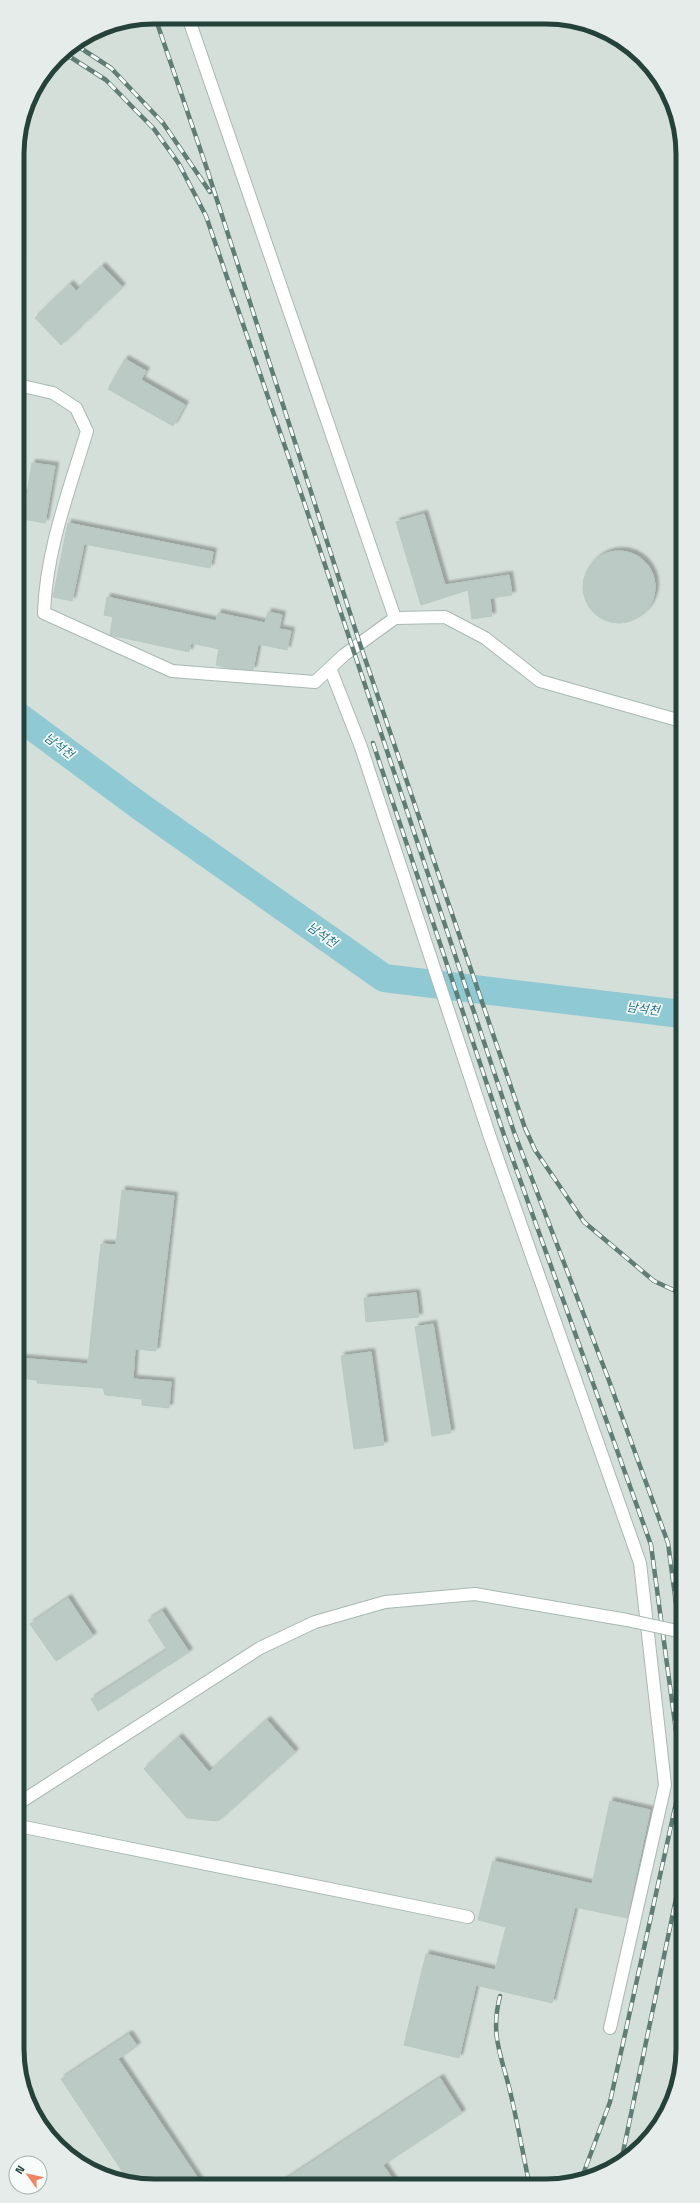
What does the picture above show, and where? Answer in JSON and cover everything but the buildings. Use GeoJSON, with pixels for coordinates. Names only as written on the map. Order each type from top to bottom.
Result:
{"type":"FeatureCollection","features":[{"type":"Feature","properties":{"kind":"lane"},"geometry":{"type":"LineString","coordinates":[[190,24],[395,618]]}},
{"type":"Feature","properties":{"kind":"lane"},"geometry":{"type":"LineString","coordinates":[[24,386],[53,393],[76,408],[87,431],[50,551],[45,585],[44,613],[172,671],[315,682],[344,655],[395,618],[445,617],[485,638],[540,681],[676,720]]}},
{"type":"Feature","properties":{"kind":"lane"},"geometry":{"type":"LineString","coordinates":[[330,668],[361,747],[491,1140],[640,1563],[665,1785],[610,2028]]}},
{"type":"Feature","properties":{"kind":"lane"},"geometry":{"type":"LineString","coordinates":[[24,1800],[260,1648],[315,1622],[385,1602],[475,1594],[627,1620],[676,1631]]}},
{"type":"Feature","properties":{"kind":"lane"},"geometry":{"type":"LineString","coordinates":[[24,1827],[468,1917]]}},
{"type":"Feature","properties":{"kind":"shaded area"},"geometry":{"type":"Polygon","coordinates":[[[137,25],[563,25],[588,31],[611,41],[638,62],[659,89],[669,112],[673,129],[676,146],[676,2057],[672,2082],[666,2099],[659,2114],[644,2135],[632,2147],[611,2162],[588,2172],[563,2178],[137,2178],[112,2172],[97,2166],[75,2152],[62,2141],[46,2121],[37,2106],[31,2091],[25,2066],[24,146],[28,121],[34,104],[41,89],[56,68],[68,56],[97,37],[121,28],[137,25]]]}},
{"type":"Feature","properties":{"kind":"waterway","name":"남석천"},"geometry":{"type":"LineString","coordinates":[[24,720],[141,807],[384,978],[676,1013]]}},
{"type":"Feature","properties":{"kind":"railway"},"geometry":{"type":"LineString","coordinates":[[157,24],[207,169],[360,644],[525,1128],[535,1150],[584,1222],[654,1281],[676,1291]]}},
{"type":"Feature","properties":{"kind":"railway"},"geometry":{"type":"LineString","coordinates":[[80,48],[111,68],[163,123],[210,192]]}},
{"type":"Feature","properties":{"kind":"railway"},"geometry":{"type":"LineString","coordinates":[[68,56],[106,80],[154,129],[179,164],[206,216],[305,505],[514,1132],[608,1378],[668,1543],[676,1604]]}},
{"type":"Feature","properties":{"kind":"railway"},"geometry":{"type":"LineString","coordinates":[[373,743],[504,1135],[651,1545],[676,1731]]}},
{"type":"Feature","properties":{"kind":"railway"},"geometry":{"type":"LineString","coordinates":[[584,2173],[610,2102],[676,1803]]}},
{"type":"Feature","properties":{"kind":"railway"},"geometry":{"type":"LineString","coordinates":[[623,2154],[676,1899]]}},
{"type":"Feature","properties":{"kind":"railway"},"geometry":{"type":"LineString","coordinates":[[500,1996],[497,2010],[496,2033],[500,2055],[513,2102],[528,2179]]}}]}
